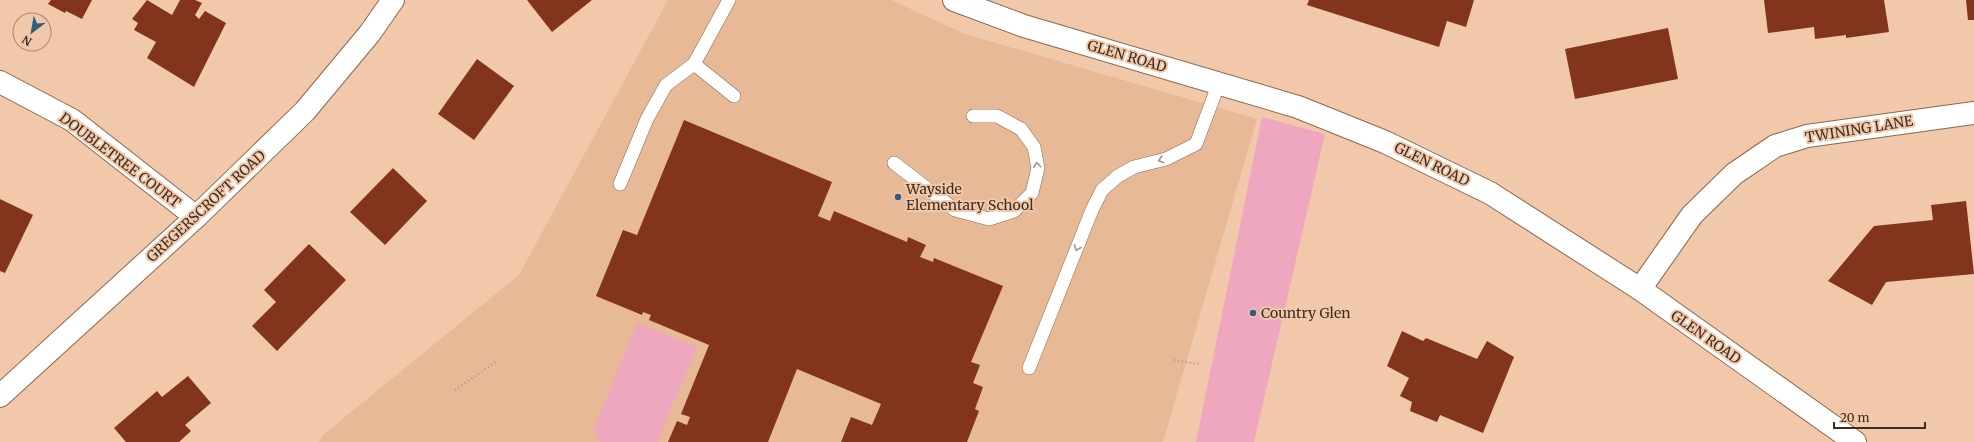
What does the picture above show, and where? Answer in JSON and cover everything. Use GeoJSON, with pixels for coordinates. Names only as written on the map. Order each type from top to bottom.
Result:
{"type":"FeatureCollection","features":[{"type":"Feature","properties":{"kind":"street","name":"GREGERSCROFT ROAD"},"geometry":{"type":"LineString","coordinates":[[0,396],[196,217],[305,111],[370,33],[394,0]]}},
{"type":"Feature","properties":{"kind":"street","name":"GLEN ROAD"},"geometry":{"type":"LineString","coordinates":[[954,0],[1024,26],[1298,107],[1385,142],[1477,186],[1569,242],[1640,289],[1855,442]]}},
{"type":"Feature","properties":{"kind":"street","name":"DOUBLETREE COURT"},"geometry":{"type":"LineString","coordinates":[[0,82],[72,120],[196,217]]}},
{"type":"Feature","properties":{"kind":"street","name":"TWINING LANE"},"geometry":{"type":"LineString","coordinates":[[1640,289],[1692,215],[1734,174],[1775,146],[1806,136],[1974,113]]}},
{"type":"Feature","properties":{"kind":"lane"},"geometry":{"type":"LineString","coordinates":[[620,184],[647,119],[666,85],[694,64],[729,0]]}},
{"type":"Feature","properties":{"kind":"lane"},"geometry":{"type":"LineString","coordinates":[[694,64],[734,96]]}},
{"type":"Feature","properties":{"kind":"lane"},"geometry":{"type":"LineString","coordinates":[[1029,368],[1092,210],[1102,190],[1118,176],[1134,167],[1166,159],[1196,144],[1219,83]]}},
{"type":"Feature","properties":{"kind":"lane"},"geometry":{"type":"LineString","coordinates":[[894,163],[955,210],[989,219],[1014,211],[1032,193],[1038,168],[1034,147],[1021,129],[997,116],[973,116]]}},
{"type":"Feature","properties":{"kind":"path"},"geometry":{"type":"LineString","coordinates":[[1174,360],[1199,364]]}},
{"type":"Feature","properties":{"kind":"path"},"geometry":{"type":"LineString","coordinates":[[455,390],[497,361]]}},
{"type":"Feature","properties":{"kind":"shaded area","name":"Wayside Elementary School"},"geometry":{"type":"Polygon","coordinates":[[[668,0],[891,0],[965,34],[1257,119],[1163,442],[319,442],[323,435],[519,275],[668,0]]]}},
{"type":"Feature","properties":{"kind":"shaded area","name":"Country Glen"},"geometry":{"type":"Polygon","coordinates":[[[1262,117],[1325,134],[1254,442],[1196,442],[1262,117]]]}},
{"type":"Feature","properties":{"kind":"shaded area"},"geometry":{"type":"Polygon","coordinates":[[[637,323],[697,347],[657,442],[600,442],[594,428],[637,323]]]}},
{"type":"Feature","properties":{"kind":"building"},"geometry":{"type":"Polygon","coordinates":[[[51,0],[92,0],[82,19],[66,11],[65,13],[48,4],[51,0]]]}},
{"type":"Feature","properties":{"kind":"building"},"geometry":{"type":"Polygon","coordinates":[[[147,0],[172,15],[180,0],[195,0],[202,3],[195,15],[199,19],[205,11],[226,23],[194,87],[147,58],[156,42],[134,30],[138,23],[132,19],[147,0]]]}},
{"type":"Feature","properties":{"kind":"building"},"geometry":{"type":"Polygon","coordinates":[[[527,0],[592,0],[552,32],[527,0]]]}},
{"type":"Feature","properties":{"kind":"building"},"geometry":{"type":"Polygon","coordinates":[[[1309,0],[1474,0],[1466,27],[1447,21],[1439,47],[1307,5],[1309,0]]]}},
{"type":"Feature","properties":{"kind":"building"},"geometry":{"type":"Polygon","coordinates":[[[1764,0],[1884,0],[1889,32],[1846,38],[1846,35],[1815,39],[1814,27],[1768,33],[1764,0]]]}},
{"type":"Feature","properties":{"kind":"building"},"geometry":{"type":"Polygon","coordinates":[[[1966,0],[1974,0],[1974,20],[1968,20],[1966,0]]]}},
{"type":"Feature","properties":{"kind":"building"},"geometry":{"type":"Polygon","coordinates":[[[1668,28],[1678,79],[1575,99],[1565,49],[1668,28]]]}},
{"type":"Feature","properties":{"kind":"building"},"geometry":{"type":"Polygon","coordinates":[[[477,59],[514,86],[474,140],[438,114],[477,59]]]}},
{"type":"Feature","properties":{"kind":"building"},"geometry":{"type":"Polygon","coordinates":[[[684,120],[832,182],[818,216],[830,221],[834,211],[907,242],[908,237],[926,245],[920,257],[933,262],[934,258],[1003,286],[971,362],[980,365],[973,383],[983,387],[975,409],[979,411],[967,442],[841,442],[851,417],[872,425],[881,404],[797,369],[768,442],[668,442],[677,421],[687,425],[690,417],[681,414],[709,345],[649,320],[651,315],[643,312],[642,315],[596,296],[623,230],[637,235],[684,120]]]}},
{"type":"Feature","properties":{"kind":"building"},"geometry":{"type":"Polygon","coordinates":[[[393,168],[427,201],[385,245],[350,212],[393,168]]]}},
{"type":"Feature","properties":{"kind":"building"},"geometry":{"type":"Polygon","coordinates":[[[0,199],[33,215],[5,273],[0,271],[0,199]]]}},
{"type":"Feature","properties":{"kind":"building"},"geometry":{"type":"Polygon","coordinates":[[[1966,201],[1974,274],[1886,282],[1872,305],[1828,281],[1874,226],[1933,220],[1931,205],[1966,201]]]}},
{"type":"Feature","properties":{"kind":"building"},"geometry":{"type":"Polygon","coordinates":[[[309,244],[346,280],[277,351],[252,326],[276,302],[264,290],[309,244]]]}},
{"type":"Feature","properties":{"kind":"building"},"geometry":{"type":"Polygon","coordinates":[[[1402,331],[1423,341],[1426,338],[1477,359],[1487,341],[1514,357],[1483,433],[1440,415],[1437,422],[1410,411],[1412,402],[1400,396],[1409,378],[1387,366],[1402,331]]]}},
{"type":"Feature","properties":{"kind":"building"},"geometry":{"type":"Polygon","coordinates":[[[188,376],[211,403],[185,425],[191,431],[179,442],[126,442],[114,428],[157,391],[162,397],[188,376]]]}},
{"type":"Feature","properties":{"kind":"place","name":"Wayside Elementary School"},"geometry":{"type":"Point","coordinates":[898,197]}},
{"type":"Feature","properties":{"kind":"place","name":"Country Glen"},"geometry":{"type":"Point","coordinates":[1253,313]}}]}
